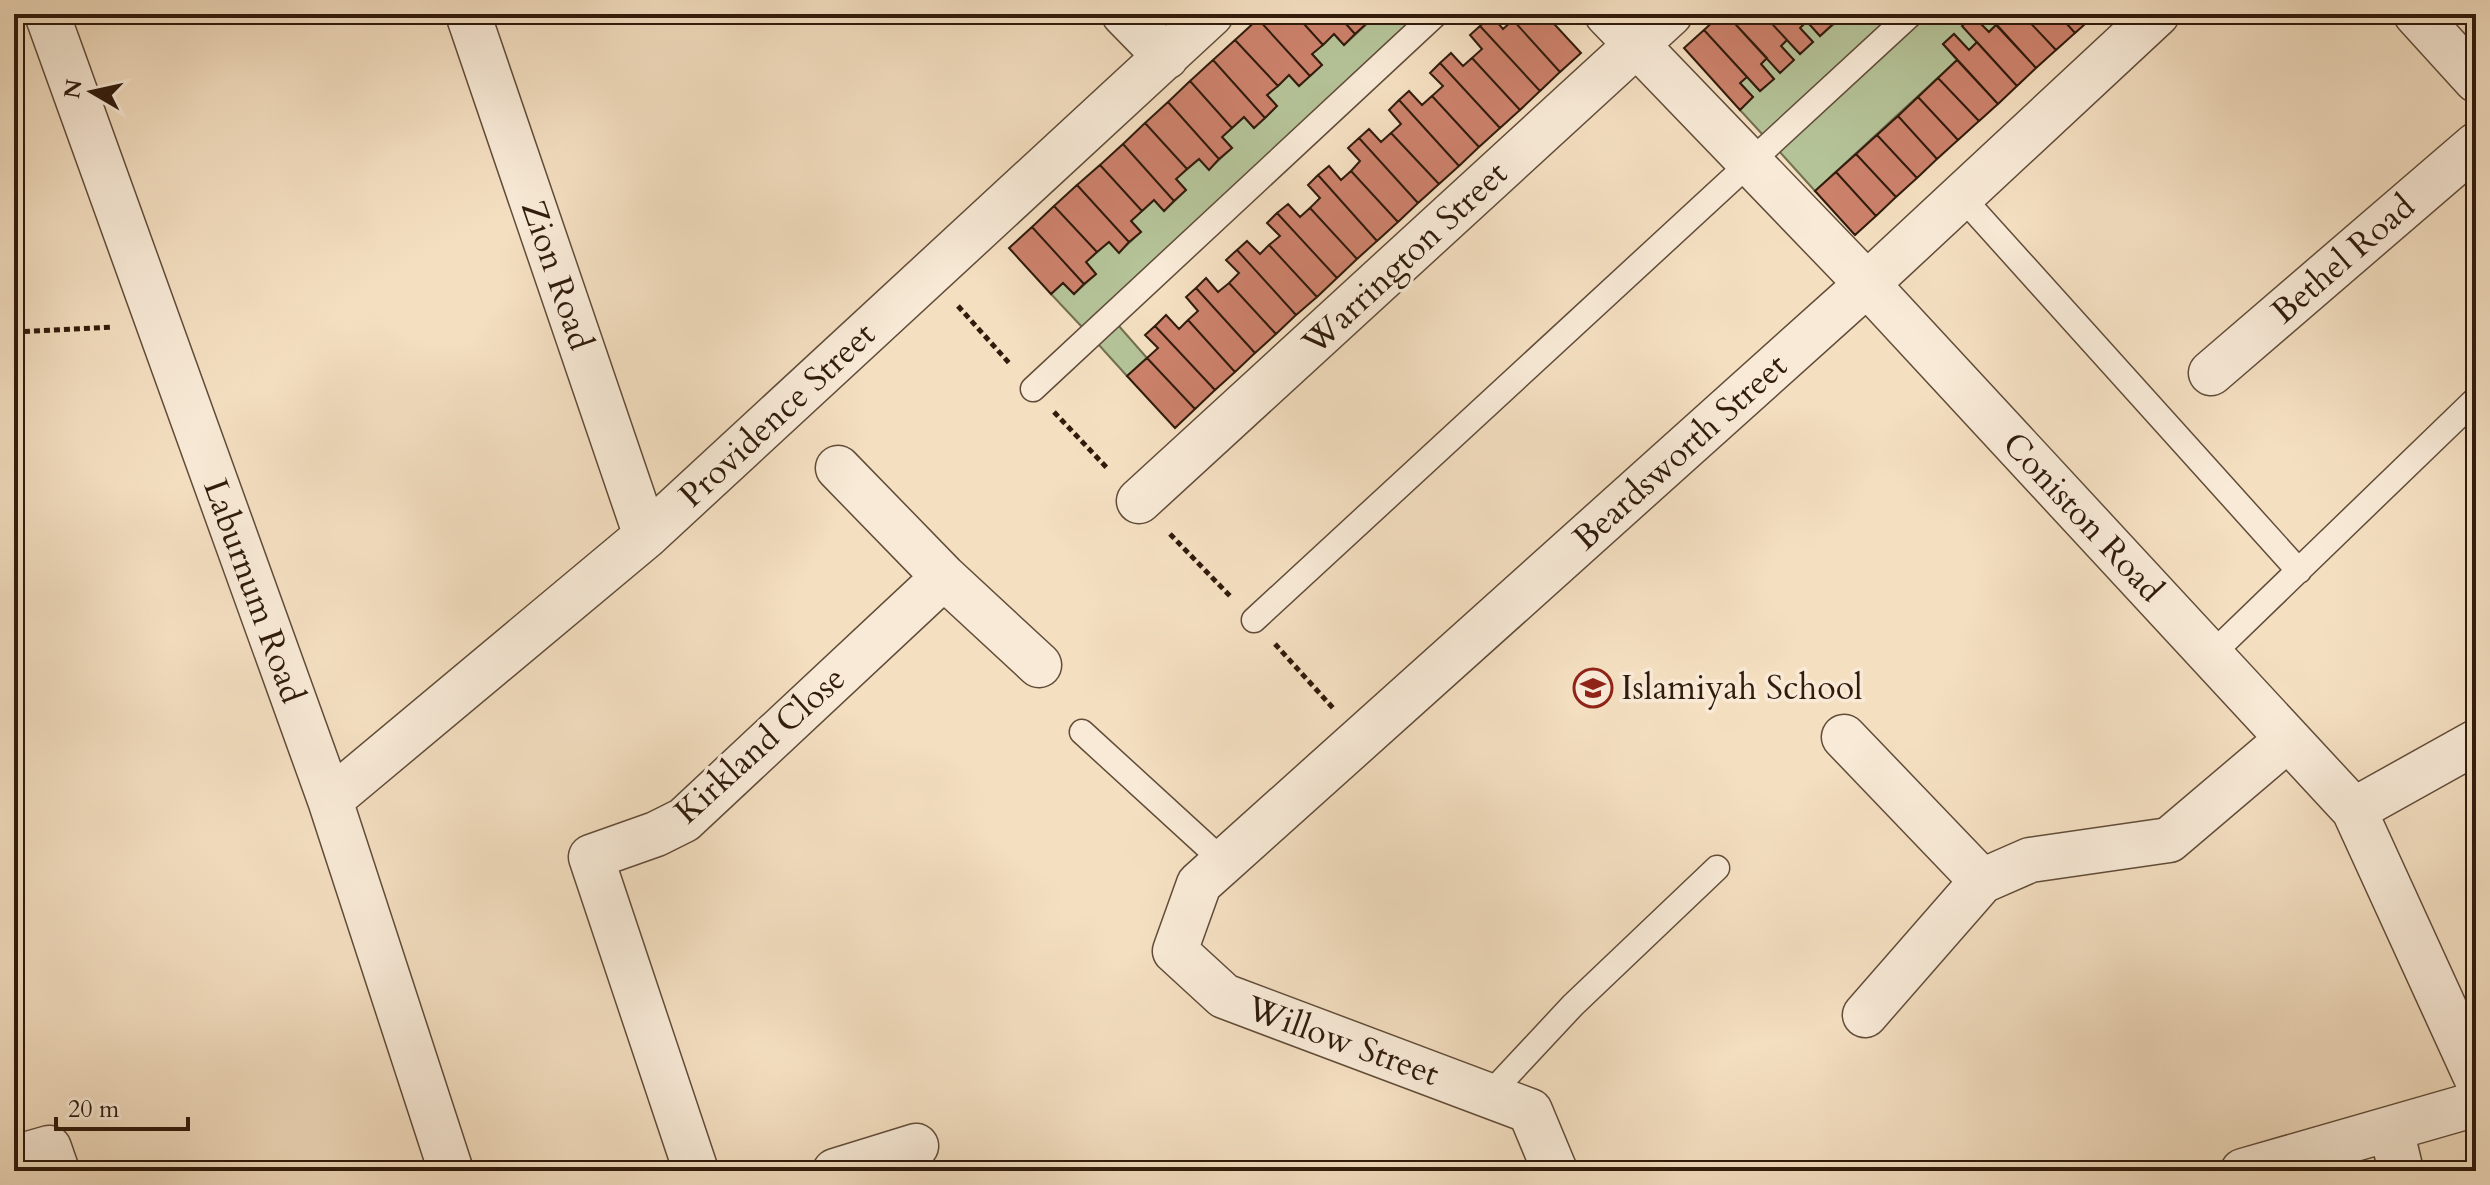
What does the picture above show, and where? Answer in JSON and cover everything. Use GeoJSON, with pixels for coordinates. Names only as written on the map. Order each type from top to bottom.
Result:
{"type":"FeatureCollection","features":[{"type":"Feature","properties":{"kind":"street","name":"Laburnum Road"},"geometry":{"type":"LineString","coordinates":[[47,14],[330,800],[451,1171]]}},
{"type":"Feature","properties":{"kind":"street","name":"Zion Road"},"geometry":{"type":"LineString","coordinates":[[468,14],[646,536]]}},
{"type":"Feature","properties":{"kind":"street"},"geometry":{"type":"LineString","coordinates":[[1124,14],[1166,57]]}},
{"type":"Feature","properties":{"kind":"street","name":"Providence Street"},"geometry":{"type":"LineString","coordinates":[[330,800],[646,536],[1211,14]]}},
{"type":"Feature","properties":{"kind":"street","name":"Warrington Street"},"geometry":{"type":"LineString","coordinates":[[1139,501],[1622,29],[1670,14]]}},
{"type":"Feature","properties":{"kind":"street","name":"Beardsworth Street"},"geometry":{"type":"LineString","coordinates":[[1212,873],[1867,284],[2157,14]]}},
{"type":"Feature","properties":{"kind":"street"},"geometry":{"type":"LineString","coordinates":[[2416,14],[2476,80]]}},
{"type":"Feature","properties":{"kind":"street","name":"Coniston Road"},"geometry":{"type":"LineString","coordinates":[[1622,29],[1867,284],[2354,810],[2476,1077]]}},
{"type":"Feature","properties":{"kind":"street","name":"Bethel Road"},"geometry":{"type":"LineString","coordinates":[[2211,373],[2476,145]]}},
{"type":"Feature","properties":{"kind":"street"},"geometry":{"type":"LineString","coordinates":[[838,468],[944,577],[1039,665]]}},
{"type":"Feature","properties":{"kind":"street","name":"Kirkland Close"},"geometry":{"type":"LineString","coordinates":[[696,1171],[591,857],[656,834],[684,820],[944,577]]}},
{"type":"Feature","properties":{"kind":"street"},"geometry":{"type":"LineString","coordinates":[[1844,737],[1982,881]]}},
{"type":"Feature","properties":{"kind":"street"},"geometry":{"type":"LineString","coordinates":[[1865,1015],[1982,881],[2030,860],[2169,840],[2288,739]]}},
{"type":"Feature","properties":{"kind":"street"},"geometry":{"type":"LineString","coordinates":[[2354,810],[2476,742]]}},
{"type":"Feature","properties":{"kind":"street","name":"Willow Street"},"geometry":{"type":"LineString","coordinates":[[1212,873],[1175,951],[1224,996],[1530,1111],[1555,1171]]}},
{"type":"Feature","properties":{"kind":"street"},"geometry":{"type":"LineString","coordinates":[[2243,1171],[2476,1104]]}},
{"type":"Feature","properties":{"kind":"street"},"geometry":{"type":"LineString","coordinates":[[2391,1129],[2401,1171]]}},
{"type":"Feature","properties":{"kind":"street"},"geometry":{"type":"LineString","coordinates":[[835,1171],[916,1146]]}},
{"type":"Feature","properties":{"kind":"street"},"geometry":{"type":"LineString","coordinates":[[14,1158],[49,1148],[57,1171]]}},
{"type":"Feature","properties":{"kind":"lane"},"geometry":{"type":"LineString","coordinates":[[1033,389],[1436,14]]}},
{"type":"Feature","properties":{"kind":"lane"},"geometry":{"type":"LineString","coordinates":[[1254,620],[1911,14]]}},
{"type":"Feature","properties":{"kind":"lane"},"geometry":{"type":"LineString","coordinates":[[1961,196],[2299,571]]}},
{"type":"Feature","properties":{"kind":"lane"},"geometry":{"type":"LineString","coordinates":[[2211,655],[2476,399]]}},
{"type":"Feature","properties":{"kind":"lane"},"geometry":{"type":"LineString","coordinates":[[1082,732],[1212,873]]}},
{"type":"Feature","properties":{"kind":"lane"},"geometry":{"type":"LineString","coordinates":[[1489,1095],[1573,1005],[1717,868]]}},
{"type":"Feature","properties":{"kind":"path"},"geometry":{"type":"LineString","coordinates":[[14,332],[158,324]]}},
{"type":"Feature","properties":{"kind":"green space"},"geometry":{"type":"Polygon","coordinates":[[[1359,14],[1422,14],[1082,327],[1051,294],[1063,283],[1074,294],[1096,274],[1086,262],[1109,242],[1119,252],[1141,232],[1131,221],[1154,200],[1164,211],[1186,190],[1176,179],[1199,159],[1209,169],[1232,148],[1222,137],[1244,117],[1254,128],[1277,106],[1267,95],[1289,75],[1299,86],[1322,65],[1312,54],[1334,34],[1344,45],[1367,24],[1359,14]]]}},
{"type":"Feature","properties":{"kind":"green space"},"geometry":{"type":"Polygon","coordinates":[[[1823,14],[1837,14],[1840,17],[1844,14],[1895,14],[1763,135],[1740,110],[1753,97],[1740,83],[1747,77],[1760,91],[1774,79],[1761,64],[1767,58],[1780,72],[1793,60],[1781,46],[1787,40],[1800,54],[1813,42],[1800,28],[1807,21],[1820,36],[1833,25],[1823,14]]]}},
{"type":"Feature","properties":{"kind":"green space"},"geometry":{"type":"Polygon","coordinates":[[[1926,14],[1987,14],[1996,25],[1969,50],[1954,34],[1943,44],[1957,60],[1815,191],[1778,150],[1926,14]]]}},
{"type":"Feature","properties":{"kind":"green space"},"geometry":{"type":"Polygon","coordinates":[[[1118,325],[1147,358],[1127,376],[1098,344],[1118,325]]]}},
{"type":"Feature","properties":{"kind":"building"},"geometry":{"type":"Polygon","coordinates":[[[1263,14],[1295,14],[1323,45],[1312,54],[1322,65],[1310,76],[1258,19],[1263,14]]]}},
{"type":"Feature","properties":{"kind":"building"},"geometry":{"type":"Polygon","coordinates":[[[1295,14],[1337,14],[1355,34],[1344,45],[1334,34],[1323,45],[1295,14]]]}},
{"type":"Feature","properties":{"kind":"building"},"geometry":{"type":"Polygon","coordinates":[[[1337,14],[1359,14],[1367,23],[1355,34],[1337,14]]]}},
{"type":"Feature","properties":{"kind":"building"},"geometry":{"type":"Polygon","coordinates":[[[1520,14],[1545,14],[1581,53],[1560,72],[1513,20],[1520,14]]]}},
{"type":"Feature","properties":{"kind":"building"},"geometry":{"type":"Polygon","coordinates":[[[1721,14],[1726,14],[1767,58],[1761,64],[1774,79],[1760,91],[1704,30],[1721,14]]]}},
{"type":"Feature","properties":{"kind":"building"},"geometry":{"type":"Polygon","coordinates":[[[1726,14],[1763,14],[1787,40],[1781,46],[1794,60],[1780,73],[1726,14]]]}},
{"type":"Feature","properties":{"kind":"building"},"geometry":{"type":"Polygon","coordinates":[[[1763,14],[1800,14],[1807,21],[1800,28],[1813,42],[1800,54],[1763,14]]]}},
{"type":"Feature","properties":{"kind":"building"},"geometry":{"type":"Polygon","coordinates":[[[1800,14],[1823,14],[1833,24],[1820,36],[1800,14]]]}},
{"type":"Feature","properties":{"kind":"building"},"geometry":{"type":"Polygon","coordinates":[[[1987,14],[2022,14],[2056,50],[2036,68],[1987,14]]]}},
{"type":"Feature","properties":{"kind":"building"},"geometry":{"type":"Polygon","coordinates":[[[2022,14],[2058,14],[2075,33],[2056,50],[2022,14]]]}},
{"type":"Feature","properties":{"kind":"building"},"geometry":{"type":"Polygon","coordinates":[[[2058,14],[2094,14],[2095,15],[2075,33],[2058,14]]]}},
{"type":"Feature","properties":{"kind":"building"},"geometry":{"type":"Polygon","coordinates":[[[1492,16],[1503,29],[1513,20],[1560,72],[1540,91],[1480,26],[1492,16]]]}},
{"type":"Feature","properties":{"kind":"building"},"geometry":{"type":"Polygon","coordinates":[[[1973,16],[1989,32],[1996,25],[2036,68],[2017,86],[1962,26],[1973,16]]]}},
{"type":"Feature","properties":{"kind":"building"},"geometry":{"type":"Polygon","coordinates":[[[1258,19],[1310,76],[1299,86],[1289,75],[1278,86],[1235,40],[1258,19]]]}},
{"type":"Feature","properties":{"kind":"building"},"geometry":{"type":"Polygon","coordinates":[[[1480,26],[1540,91],[1520,110],[1472,58],[1482,49],[1470,35],[1480,26]]]}},
{"type":"Feature","properties":{"kind":"building"},"geometry":{"type":"Polygon","coordinates":[[[1704,30],[1747,77],[1740,83],[1753,97],[1740,110],[1684,48],[1704,30]]]}},
{"type":"Feature","properties":{"kind":"building"},"geometry":{"type":"Polygon","coordinates":[[[1954,34],[1969,50],[1977,42],[2017,86],[1998,104],[1943,44],[1954,34]]]}},
{"type":"Feature","properties":{"kind":"building"},"geometry":{"type":"Polygon","coordinates":[[[1235,40],[1278,86],[1267,95],[1277,106],[1265,118],[1213,60],[1235,40]]]}},
{"type":"Feature","properties":{"kind":"building"},"geometry":{"type":"Polygon","coordinates":[[[1451,53],[1463,66],[1472,58],[1520,110],[1500,128],[1440,63],[1451,53]]]}},
{"type":"Feature","properties":{"kind":"building"},"geometry":{"type":"Polygon","coordinates":[[[1213,60],[1265,118],[1254,128],[1244,117],[1232,128],[1190,81],[1213,60]]]}},
{"type":"Feature","properties":{"kind":"building"},"geometry":{"type":"Polygon","coordinates":[[[1957,60],[1998,104],[1979,121],[1938,78],[1957,60]]]}},
{"type":"Feature","properties":{"kind":"building"},"geometry":{"type":"Polygon","coordinates":[[[1440,63],[1500,128],[1479,147],[1432,96],[1443,86],[1430,73],[1440,63]]]}},
{"type":"Feature","properties":{"kind":"building"},"geometry":{"type":"Polygon","coordinates":[[[1938,78],[1979,121],[1958,140],[1918,97],[1938,78]]]}},
{"type":"Feature","properties":{"kind":"building"},"geometry":{"type":"Polygon","coordinates":[[[1190,81],[1232,128],[1222,137],[1232,148],[1219,159],[1168,102],[1190,81]]]}},
{"type":"Feature","properties":{"kind":"building"},"geometry":{"type":"Polygon","coordinates":[[[1409,91],[1422,105],[1432,96],[1479,147],[1459,166],[1399,100],[1409,91]]]}},
{"type":"Feature","properties":{"kind":"building"},"geometry":{"type":"Polygon","coordinates":[[[1918,97],[1958,140],[1937,159],[1898,116],[1918,97]]]}},
{"type":"Feature","properties":{"kind":"building"},"geometry":{"type":"Polygon","coordinates":[[[1399,100],[1459,166],[1439,184],[1391,133],[1401,124],[1389,110],[1399,100]]]}},
{"type":"Feature","properties":{"kind":"building"},"geometry":{"type":"Polygon","coordinates":[[[1168,102],[1219,159],[1209,170],[1199,159],[1187,169],[1145,123],[1168,102]]]}},
{"type":"Feature","properties":{"kind":"building"},"geometry":{"type":"Polygon","coordinates":[[[1898,116],[1937,159],[1917,178],[1877,135],[1898,116]]]}},
{"type":"Feature","properties":{"kind":"building"},"geometry":{"type":"Polygon","coordinates":[[[1145,123],[1187,169],[1176,179],[1186,190],[1174,201],[1123,144],[1145,123]]]}},
{"type":"Feature","properties":{"kind":"building"},"geometry":{"type":"Polygon","coordinates":[[[1369,129],[1381,142],[1391,133],[1439,184],[1418,203],[1359,138],[1369,129]]]}},
{"type":"Feature","properties":{"kind":"building"},"geometry":{"type":"Polygon","coordinates":[[[1877,135],[1917,178],[1896,197],[1856,154],[1877,135]]]}},
{"type":"Feature","properties":{"kind":"building"},"geometry":{"type":"Polygon","coordinates":[[[1359,138],[1418,203],[1398,222],[1351,171],[1360,161],[1348,148],[1359,138]]]}},
{"type":"Feature","properties":{"kind":"building"},"geometry":{"type":"Polygon","coordinates":[[[1123,144],[1174,201],[1164,211],[1154,200],[1142,211],[1100,165],[1123,144]]]}},
{"type":"Feature","properties":{"kind":"building"},"geometry":{"type":"Polygon","coordinates":[[[1856,154],[1896,197],[1876,216],[1836,172],[1856,154]]]}},
{"type":"Feature","properties":{"kind":"building"},"geometry":{"type":"Polygon","coordinates":[[[1100,165],[1142,211],[1131,221],[1141,232],[1129,242],[1077,185],[1100,165]]]}},
{"type":"Feature","properties":{"kind":"building"},"geometry":{"type":"Polygon","coordinates":[[[1329,166],[1341,180],[1351,171],[1398,222],[1377,241],[1318,175],[1329,166]]]}},
{"type":"Feature","properties":{"kind":"building"},"geometry":{"type":"Polygon","coordinates":[[[1836,172],[1876,216],[1855,235],[1815,191],[1836,172]]]}},
{"type":"Feature","properties":{"kind":"building"},"geometry":{"type":"Polygon","coordinates":[[[1318,175],[1377,241],[1357,259],[1310,208],[1320,198],[1308,185],[1318,175]]]}},
{"type":"Feature","properties":{"kind":"building"},"geometry":{"type":"Polygon","coordinates":[[[1077,185],[1129,242],[1119,253],[1109,242],[1097,252],[1054,206],[1077,185]]]}},
{"type":"Feature","properties":{"kind":"building"},"geometry":{"type":"Polygon","coordinates":[[[1288,204],[1300,217],[1310,208],[1357,259],[1337,278],[1277,213],[1288,204]]]}},
{"type":"Feature","properties":{"kind":"building"},"geometry":{"type":"Polygon","coordinates":[[[1054,206],[1097,252],[1086,262],[1096,274],[1084,284],[1032,227],[1054,206]]]}},
{"type":"Feature","properties":{"kind":"building"},"geometry":{"type":"Polygon","coordinates":[[[1277,213],[1337,278],[1317,297],[1269,245],[1280,236],[1267,223],[1277,213]]]}},
{"type":"Feature","properties":{"kind":"building"},"geometry":{"type":"Polygon","coordinates":[[[1032,227],[1084,284],[1074,294],[1063,283],[1051,294],[1009,248],[1032,227]]]}},
{"type":"Feature","properties":{"kind":"building"},"geometry":{"type":"Polygon","coordinates":[[[1247,241],[1260,254],[1269,245],[1317,297],[1296,315],[1237,250],[1247,241]]]}},
{"type":"Feature","properties":{"kind":"building"},"geometry":{"type":"Polygon","coordinates":[[[1237,250],[1296,315],[1276,334],[1229,283],[1239,273],[1226,260],[1237,250]]]}},
{"type":"Feature","properties":{"kind":"building"},"geometry":{"type":"Polygon","coordinates":[[[1206,278],[1218,292],[1229,283],[1276,334],[1255,353],[1196,288],[1206,278]]]}},
{"type":"Feature","properties":{"kind":"building"},"geometry":{"type":"Polygon","coordinates":[[[1196,288],[1255,353],[1235,372],[1188,320],[1198,311],[1186,297],[1196,288]]]}},
{"type":"Feature","properties":{"kind":"building"},"geometry":{"type":"Polygon","coordinates":[[[1166,315],[1179,329],[1188,320],[1235,372],[1215,390],[1155,326],[1166,315]]]}},
{"type":"Feature","properties":{"kind":"building"},"geometry":{"type":"Polygon","coordinates":[[[1155,326],[1215,390],[1195,409],[1147,358],[1158,348],[1145,335],[1155,326]]]}},
{"type":"Feature","properties":{"kind":"building"},"geometry":{"type":"Polygon","coordinates":[[[1147,358],[1195,409],[1175,428],[1127,376],[1147,358]]]}},
{"type":"Feature","properties":{"kind":"place","name":"Islamiyah School"},"geometry":{"type":"Point","coordinates":[1593,688]}}]}
